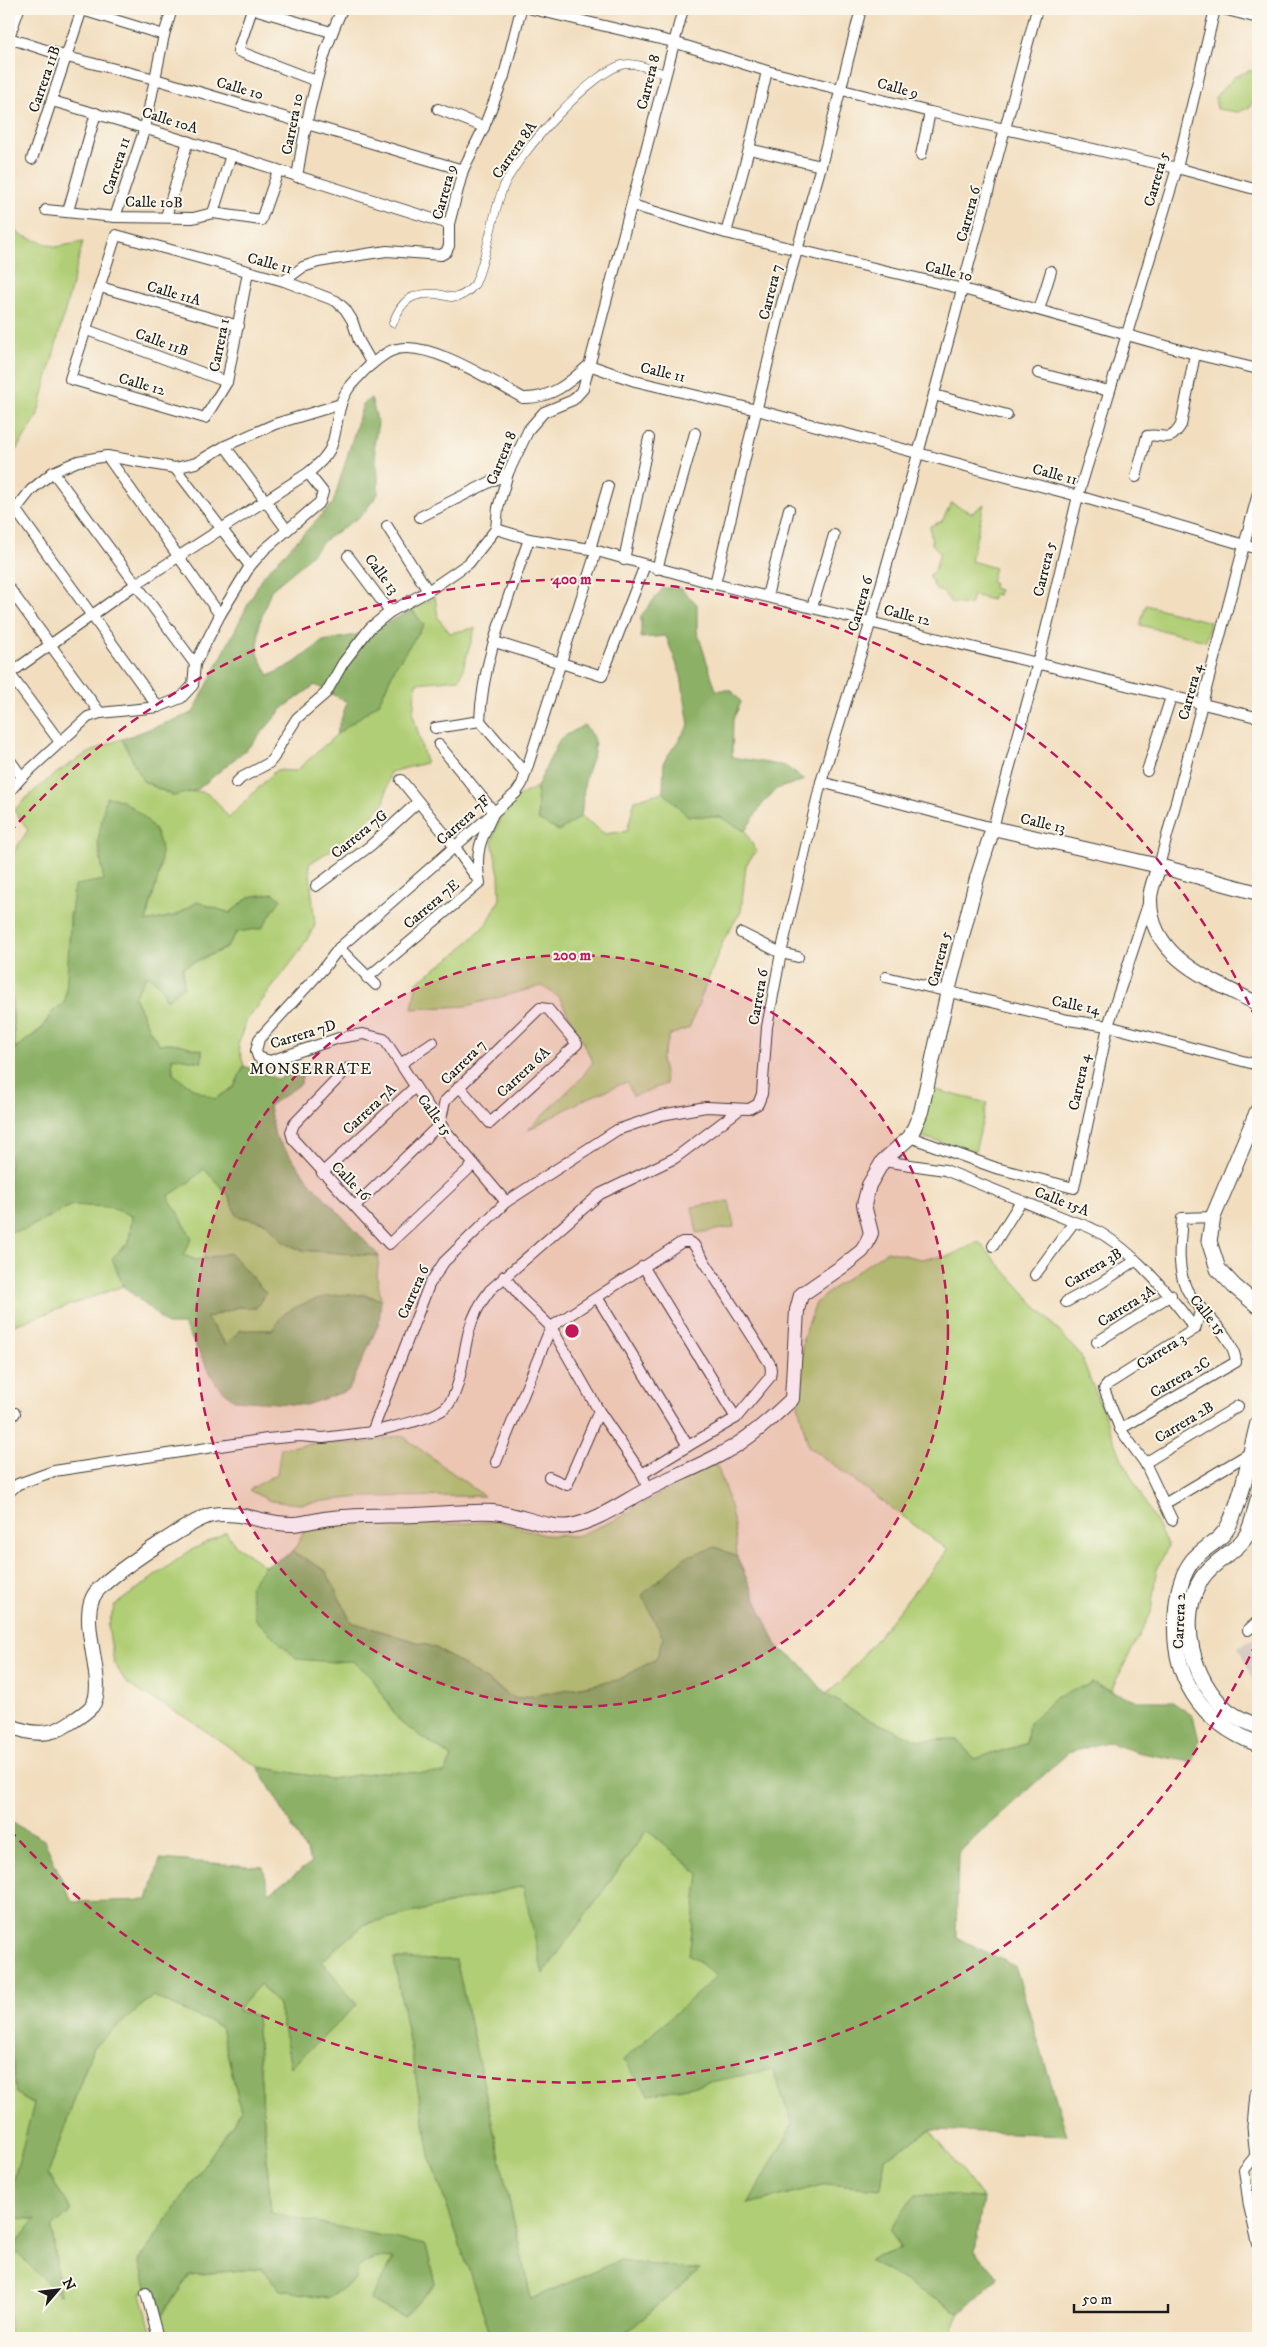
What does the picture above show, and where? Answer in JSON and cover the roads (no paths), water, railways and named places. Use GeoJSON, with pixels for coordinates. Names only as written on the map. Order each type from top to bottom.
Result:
{"type":"FeatureCollection","features":[{"type":"Feature","properties":{"kind":"main road"},"geometry":{"type":"LineString","coordinates":[[1257,1304],[1234,1286],[1218,1269],[1209,1241],[1213,1217],[1258,1110]]}},
{"type":"Feature","properties":{"kind":"main road","name":"Carrera 2"},"geometry":{"type":"LineString","coordinates":[[1258,1423],[1237,1508],[1225,1534],[1192,1561],[1177,1590],[1175,1649],[1182,1673],[1192,1693],[1208,1712],[1227,1730],[1258,1744]]}},
{"type":"Feature","properties":{"kind":"main road","name":"Carrera 2"},"geometry":{"type":"LineString","coordinates":[[1258,1499],[1245,1538],[1203,1576],[1192,1596],[1190,1645],[1199,1670],[1210,1692],[1228,1711],[1258,1727]]}},
{"type":"Feature","properties":{"kind":"main road"},"geometry":{"type":"LineString","coordinates":[[1258,2094],[1255,2127],[1258,2156]]}},
{"type":"Feature","properties":{"kind":"street"},"geometry":{"type":"LineString","coordinates":[[9,38],[19,9]]}},
{"type":"Feature","properties":{"kind":"street"},"geometry":{"type":"LineString","coordinates":[[82,9],[164,35]]}},
{"type":"Feature","properties":{"kind":"street","name":"Carrera 11B"},"geometry":{"type":"LineString","coordinates":[[32,159],[82,9]]}},
{"type":"Feature","properties":{"kind":"street","name":"Carrera 11"},"geometry":{"type":"LineString","coordinates":[[115,217],[145,128],[164,35],[172,9]]}},
{"type":"Feature","properties":{"kind":"street"},"geometry":{"type":"LineString","coordinates":[[316,82],[238,51],[253,9],[331,32]]}},
{"type":"Feature","properties":{"kind":"street","name":"Carrera 10"},"geometry":{"type":"LineString","coordinates":[[261,220],[278,171],[297,177],[306,123],[316,82],[331,32],[342,9]]}},
{"type":"Feature","properties":{"kind":"street","name":"Carrera 9"},"geometry":{"type":"LineString","coordinates":[[284,281],[303,267],[318,262],[387,251],[440,255],[446,252],[449,246],[449,224],[462,170],[484,127],[504,76],[521,9]]}},
{"type":"Feature","properties":{"kind":"street","name":"Calle 9"},"geometry":{"type":"LineString","coordinates":[[532,9],[673,42],[767,70],[1006,131],[1177,168],[1258,190]]}},
{"type":"Feature","properties":{"kind":"street","name":"Carrera 8"},"geometry":{"type":"LineString","coordinates":[[496,529],[498,508],[517,450],[537,419],[544,412],[579,395],[583,389],[683,9]]}},
{"type":"Feature","properties":{"kind":"street","name":"Carrera 7"},"geometry":{"type":"LineString","coordinates":[[715,584],[796,250],[821,166],[861,9]]}},
{"type":"Feature","properties":{"kind":"street","name":"Carrera 6"},"geometry":{"type":"LineString","coordinates":[[372,1432],[429,1285],[444,1262],[506,1202],[617,1130],[661,1115],[706,1107],[748,1109],[758,1104],[762,1094],[767,1027],[781,953],[821,782],[871,621],[918,454],[1006,131],[1037,9]]}},
{"type":"Feature","properties":{"kind":"street","name":"Carrera 5"},"geometry":{"type":"LineString","coordinates":[[910,1137],[921,1112],[948,991],[977,878],[994,828],[1038,663],[1078,496],[1177,168],[1215,9]]}},
{"type":"Feature","properties":{"kind":"street"},"geometry":{"type":"LineString","coordinates":[[1223,9],[1258,18]]}},
{"type":"Feature","properties":{"kind":"street","name":"Calle 10"},"geometry":{"type":"LineString","coordinates":[[9,38],[67,57],[155,78],[462,170]]}},
{"type":"Feature","properties":{"kind":"street","name":"Carrera 8A"},"geometry":{"type":"LineString","coordinates":[[393,323],[399,306],[408,298],[434,294],[456,297],[467,293],[475,284],[503,188],[511,174],[556,116],[591,85],[616,67],[628,64],[665,74]]}},
{"type":"Feature","properties":{"kind":"street"},"geometry":{"type":"LineString","coordinates":[[726,233],[749,149],[767,70]]}},
{"type":"Feature","properties":{"kind":"street","name":"Calle 10A"},"geometry":{"type":"LineString","coordinates":[[52,101],[188,141],[278,171]]}},
{"type":"Feature","properties":{"kind":"street"},"geometry":{"type":"LineString","coordinates":[[438,109],[484,127]]}},
{"type":"Feature","properties":{"kind":"street"},"geometry":{"type":"LineString","coordinates":[[920,155],[930,112]]}},
{"type":"Feature","properties":{"kind":"street"},"geometry":{"type":"LineString","coordinates":[[68,212],[96,114]]}},
{"type":"Feature","properties":{"kind":"street"},"geometry":{"type":"LineString","coordinates":[[166,217],[188,141]]}},
{"type":"Feature","properties":{"kind":"street"},"geometry":{"type":"LineString","coordinates":[[749,149],[821,166]]}},
{"type":"Feature","properties":{"kind":"street"},"geometry":{"type":"LineString","coordinates":[[213,213],[231,155]]}},
{"type":"Feature","properties":{"kind":"street"},"geometry":{"type":"LineString","coordinates":[[297,177],[449,224]]}},
{"type":"Feature","properties":{"kind":"street","name":"Calle 10"},"geometry":{"type":"LineString","coordinates":[[632,205],[726,233],[963,289],[1195,354],[1258,368]]}},
{"type":"Feature","properties":{"kind":"street","name":"Calle 10B"},"geometry":{"type":"LineString","coordinates":[[46,210],[115,217],[166,217],[195,213],[213,213],[261,220]]}},
{"type":"Feature","properties":{"kind":"street","name":"Calle 11"},"geometry":{"type":"LineString","coordinates":[[100,288],[116,235],[284,281],[336,301],[345,309],[372,364]]}},
{"type":"Feature","properties":{"kind":"street"},"geometry":{"type":"LineString","coordinates":[[1039,310],[1051,271]]}},
{"type":"Feature","properties":{"kind":"street","name":"Carrera 1"},"geometry":{"type":"LineString","coordinates":[[206,418],[227,382],[248,272]]}},
{"type":"Feature","properties":{"kind":"street"},"geometry":{"type":"LineString","coordinates":[[87,330],[100,288]]}},
{"type":"Feature","properties":{"kind":"street","name":"Calle 11A"},"geometry":{"type":"LineString","coordinates":[[100,288],[239,326]]}},
{"type":"Feature","properties":{"kind":"street","name":"Calle 12"},"geometry":{"type":"LineString","coordinates":[[87,330],[70,379],[206,418]]}},
{"type":"Feature","properties":{"kind":"street","name":"Calle 11B"},"geometry":{"type":"LineString","coordinates":[[87,330],[227,382]]}},
{"type":"Feature","properties":{"kind":"street"},"geometry":{"type":"LineString","coordinates":[[60,742],[9,674],[136,584],[308,474],[322,462],[334,443],[341,404],[347,388],[372,364],[396,349],[428,350],[524,398],[537,399],[552,394],[571,382],[589,365]]}},
{"type":"Feature","properties":{"kind":"street"},"geometry":{"type":"LineString","coordinates":[[1136,477],[1147,436],[1168,438],[1176,434],[1181,425],[1195,354]]}},
{"type":"Feature","properties":{"kind":"street","name":"Calle 11"},"geometry":{"type":"LineString","coordinates":[[589,365],[635,381],[757,410],[1078,496],[1258,549]]}},
{"type":"Feature","properties":{"kind":"street"},"geometry":{"type":"LineString","coordinates":[[1038,373],[1109,391]]}},
{"type":"Feature","properties":{"kind":"street"},"geometry":{"type":"LineString","coordinates":[[934,395],[1007,416]]}},
{"type":"Feature","properties":{"kind":"street"},"geometry":{"type":"LineString","coordinates":[[158,708],[92,614],[12,514],[32,490],[53,472],[78,461],[107,456],[175,468],[196,463],[225,446],[275,424],[341,404]]}},
{"type":"Feature","properties":{"kind":"street"},"geometry":{"type":"LineString","coordinates":[[657,568],[695,432]]}},
{"type":"Feature","properties":{"kind":"street"},"geometry":{"type":"LineString","coordinates":[[624,560],[649,438]]}},
{"type":"Feature","properties":{"kind":"street"},"geometry":{"type":"LineString","coordinates":[[225,446],[287,530]]}},
{"type":"Feature","properties":{"kind":"street"},"geometry":{"type":"LineString","coordinates":[[107,456],[220,615]]}},
{"type":"Feature","properties":{"kind":"street"},"geometry":{"type":"LineString","coordinates":[[175,468],[250,566]]}},
{"type":"Feature","properties":{"kind":"street"},"geometry":{"type":"LineString","coordinates":[[53,472],[195,664]]}},
{"type":"Feature","properties":{"kind":"street"},"geometry":{"type":"LineString","coordinates":[[420,518],[508,473]]}},
{"type":"Feature","properties":{"kind":"street"},"geometry":{"type":"LineString","coordinates":[[9,792],[22,777],[88,717],[100,712],[158,708],[181,698],[193,685],[195,664],[220,615],[250,566],[287,530],[320,502],[323,492],[308,474]]}},
{"type":"Feature","properties":{"kind":"street","name":"Carrera 7F"},"geometry":{"type":"LineString","coordinates":[[256,1052],[259,1039],[323,969],[339,948],[516,793],[522,784],[593,551],[608,486]]}},
{"type":"Feature","properties":{"kind":"street","name":"Carrera 4"},"geometry":{"type":"LineString","coordinates":[[910,1137],[996,1168],[1074,1188],[1108,1026],[1160,866],[1258,493]]}},
{"type":"Feature","properties":{"kind":"street"},"geometry":{"type":"LineString","coordinates":[[767,596],[789,509]]}},
{"type":"Feature","properties":{"kind":"street"},"geometry":{"type":"LineString","coordinates":[[387,526],[428,591]]}},
{"type":"Feature","properties":{"kind":"street"},"geometry":{"type":"LineString","coordinates":[[236,783],[241,778],[269,763],[297,718],[326,693],[343,663],[370,628],[390,612],[428,591],[469,563],[496,529]]}},
{"type":"Feature","properties":{"kind":"street","name":"Calle 12"},"geometry":{"type":"LineString","coordinates":[[496,529],[528,539],[593,551],[715,584],[1252,716]]}},
{"type":"Feature","properties":{"kind":"street"},"geometry":{"type":"LineString","coordinates":[[812,607],[834,535]]}},
{"type":"Feature","properties":{"kind":"street"},"geometry":{"type":"LineString","coordinates":[[525,773],[480,721],[481,696],[495,642],[528,539]]}},
{"type":"Feature","properties":{"kind":"street","name":"Calle 13"},"geometry":{"type":"LineString","coordinates":[[348,556],[390,612]]}},
{"type":"Feature","properties":{"kind":"street"},"geometry":{"type":"LineString","coordinates":[[495,642],[602,676],[644,565]]}},
{"type":"Feature","properties":{"kind":"street"},"geometry":{"type":"LineString","coordinates":[[9,588],[100,712]]}},
{"type":"Feature","properties":{"kind":"street"},"geometry":{"type":"LineString","coordinates":[[1147,771],[1170,696]]}},
{"type":"Feature","properties":{"kind":"street"},"geometry":{"type":"LineString","coordinates":[[435,728],[480,721]]}},
{"type":"Feature","properties":{"kind":"street"},"geometry":{"type":"LineString","coordinates":[[439,745],[494,812]]}},
{"type":"Feature","properties":{"kind":"street"},"geometry":{"type":"LineString","coordinates":[[9,759],[22,777]]}},
{"type":"Feature","properties":{"kind":"street"},"geometry":{"type":"LineString","coordinates":[[402,780],[455,847],[480,883]]}},
{"type":"Feature","properties":{"kind":"street","name":"Calle 13"},"geometry":{"type":"LineString","coordinates":[[821,782],[994,828],[1160,866],[1258,893]]}},
{"type":"Feature","properties":{"kind":"street","name":"Carrera 7G"},"geometry":{"type":"LineString","coordinates":[[316,886],[370,846],[418,802]]}},
{"type":"Feature","properties":{"kind":"street","name":"Carrera 7E"},"geometry":{"type":"LineString","coordinates":[[367,978],[480,883],[476,864],[478,850],[494,812]]}},
{"type":"Feature","properties":{"kind":"street","name":"Carrera 4"},"geometry":{"type":"LineString","coordinates":[[1150,899],[1155,930],[1164,946],[1177,960],[1258,1004]]}},
{"type":"Feature","properties":{"kind":"street"},"geometry":{"type":"LineString","coordinates":[[741,933],[781,953],[798,957]]}},
{"type":"Feature","properties":{"kind":"street"},"geometry":{"type":"LineString","coordinates":[[339,948],[376,985]]}},
{"type":"Feature","properties":{"kind":"street","name":"Calle 14"},"geometry":{"type":"LineString","coordinates":[[886,977],[1068,1020],[1108,1026],[1258,1065]]}},
{"type":"Feature","properties":{"kind":"street","name":"Carrera 7"},"geometry":{"type":"LineString","coordinates":[[440,1124],[445,1102],[459,1086],[540,1008],[548,1009],[576,1044]]}},
{"type":"Feature","properties":{"kind":"street","name":"Carrera 7D"},"geometry":{"type":"LineString","coordinates":[[256,1052],[258,1057],[270,1061],[339,1038],[363,1034]]}},
{"type":"Feature","properties":{"kind":"street","name":"Calle 15"},"geometry":{"type":"LineString","coordinates":[[363,1034],[384,1039],[402,1063],[440,1124],[506,1202]]}},
{"type":"Feature","properties":{"kind":"street"},"geometry":{"type":"LineString","coordinates":[[402,1063],[433,1042]]}},
{"type":"Feature","properties":{"kind":"street","name":"Carrera 6A"},"geometry":{"type":"LineString","coordinates":[[459,1086],[490,1123],[576,1044]]}},
{"type":"Feature","properties":{"kind":"street","name":"Calle 16"},"geometry":{"type":"LineString","coordinates":[[348,1068],[294,1124],[291,1132],[293,1139],[322,1173],[389,1244],[474,1164]]}},
{"type":"Feature","properties":{"kind":"street","name":"Carrera 7A"},"geometry":{"type":"LineString","coordinates":[[322,1173],[415,1086]]}},
{"type":"Feature","properties":{"kind":"street"},"geometry":{"type":"LineString","coordinates":[[9,1492],[18,1484],[54,1471],[267,1439],[299,1436],[323,1438],[372,1432],[427,1418],[446,1407],[455,1393],[469,1331],[478,1307],[504,1276],[600,1194],[675,1158],[739,1110]]}},
{"type":"Feature","properties":{"kind":"street"},"geometry":{"type":"LineString","coordinates":[[355,1206],[440,1124]]}},
{"type":"Feature","properties":{"kind":"street"},"geometry":{"type":"LineString","coordinates":[[9,1725],[25,1732],[46,1733],[65,1727],[90,1708],[95,1700],[98,1679],[93,1661],[88,1615],[92,1598],[102,1586],[132,1564],[192,1523],[208,1515],[222,1513],[242,1514],[270,1522],[293,1524],[332,1518],[496,1512],[566,1527],[586,1523],[648,1489],[723,1453],[758,1430],[792,1399],[797,1310],[801,1295],[862,1251],[871,1233],[864,1205],[869,1185],[883,1161],[910,1137]]}},
{"type":"Feature","properties":{"kind":"street","name":"Calle 15A"},"geometry":{"type":"LineString","coordinates":[[883,1161],[945,1170],[1074,1222],[1086,1225],[1105,1236],[1135,1260],[1171,1295],[1195,1329]]}},
{"type":"Feature","properties":{"kind":"street"},"geometry":{"type":"LineString","coordinates":[[993,1246],[1021,1201]]}},
{"type":"Feature","properties":{"kind":"street","name":"Calle 15"},"geometry":{"type":"LineString","coordinates":[[1213,1217],[1182,1218],[1178,1254],[1187,1289],[1230,1342]]}},
{"type":"Feature","properties":{"kind":"street"},"geometry":{"type":"LineString","coordinates":[[1035,1275],[1074,1222]]}},
{"type":"Feature","properties":{"kind":"street"},"geometry":{"type":"LineString","coordinates":[[496,1462],[551,1327],[643,1266],[682,1242],[689,1242],[694,1245],[772,1370],[770,1377],[736,1418],[642,1474]]}},
{"type":"Feature","properties":{"kind":"street","name":"Carrera 3B"},"geometry":{"type":"LineString","coordinates":[[1066,1302],[1135,1260]]}},
{"type":"Feature","properties":{"kind":"street"},"geometry":{"type":"LineString","coordinates":[[643,1266],[736,1418]]}},
{"type":"Feature","properties":{"kind":"street"},"geometry":{"type":"LineString","coordinates":[[504,1276],[523,1300],[551,1327],[598,1411],[642,1474],[648,1489]]}},
{"type":"Feature","properties":{"kind":"street","name":"Carrera 3A"},"geometry":{"type":"LineString","coordinates":[[1097,1342],[1171,1295]]}},
{"type":"Feature","properties":{"kind":"street"},"geometry":{"type":"LineString","coordinates":[[597,1297],[688,1446]]}},
{"type":"Feature","properties":{"kind":"street","name":"Carrera 3"},"geometry":{"type":"LineString","coordinates":[[1120,1429],[1104,1389],[1108,1384],[1195,1329],[1201,1308]]}},
{"type":"Feature","properties":{"kind":"street","name":"Carrera 2C"},"geometry":{"type":"LineString","coordinates":[[1120,1429],[1231,1366],[1236,1362],[1235,1353],[1230,1342]]}},
{"type":"Feature","properties":{"kind":"street","name":"Carrera 2B"},"geometry":{"type":"LineString","coordinates":[[1145,1463],[1238,1406]]}},
{"type":"Feature","properties":{"kind":"street"},"geometry":{"type":"LineString","coordinates":[[549,1477],[567,1484],[598,1411]]}},
{"type":"Feature","properties":{"kind":"street"},"geometry":{"type":"LineString","coordinates":[[1120,1429],[1145,1463],[1166,1503],[1172,1520]]}},
{"type":"Feature","properties":{"kind":"street"},"geometry":{"type":"LineString","coordinates":[[1166,1503],[1250,1453]]}},
{"type":"Feature","properties":{"kind":"street"},"geometry":{"type":"LineString","coordinates":[[1248,1630],[1258,1621]]}},
{"type":"Feature","properties":{"kind":"street"},"geometry":{"type":"LineString","coordinates":[[1258,2156],[1244,2170],[1249,2206],[1258,2244]]}},
{"type":"Feature","properties":{"kind":"street"},"geometry":{"type":"LineString","coordinates":[[146,2293],[158,2338]]}},
{"type":"Feature","properties":{"kind":"district","name":"MONSERRATE"},"geometry":{"type":"Point","coordinates":[311,1068]}}]}
